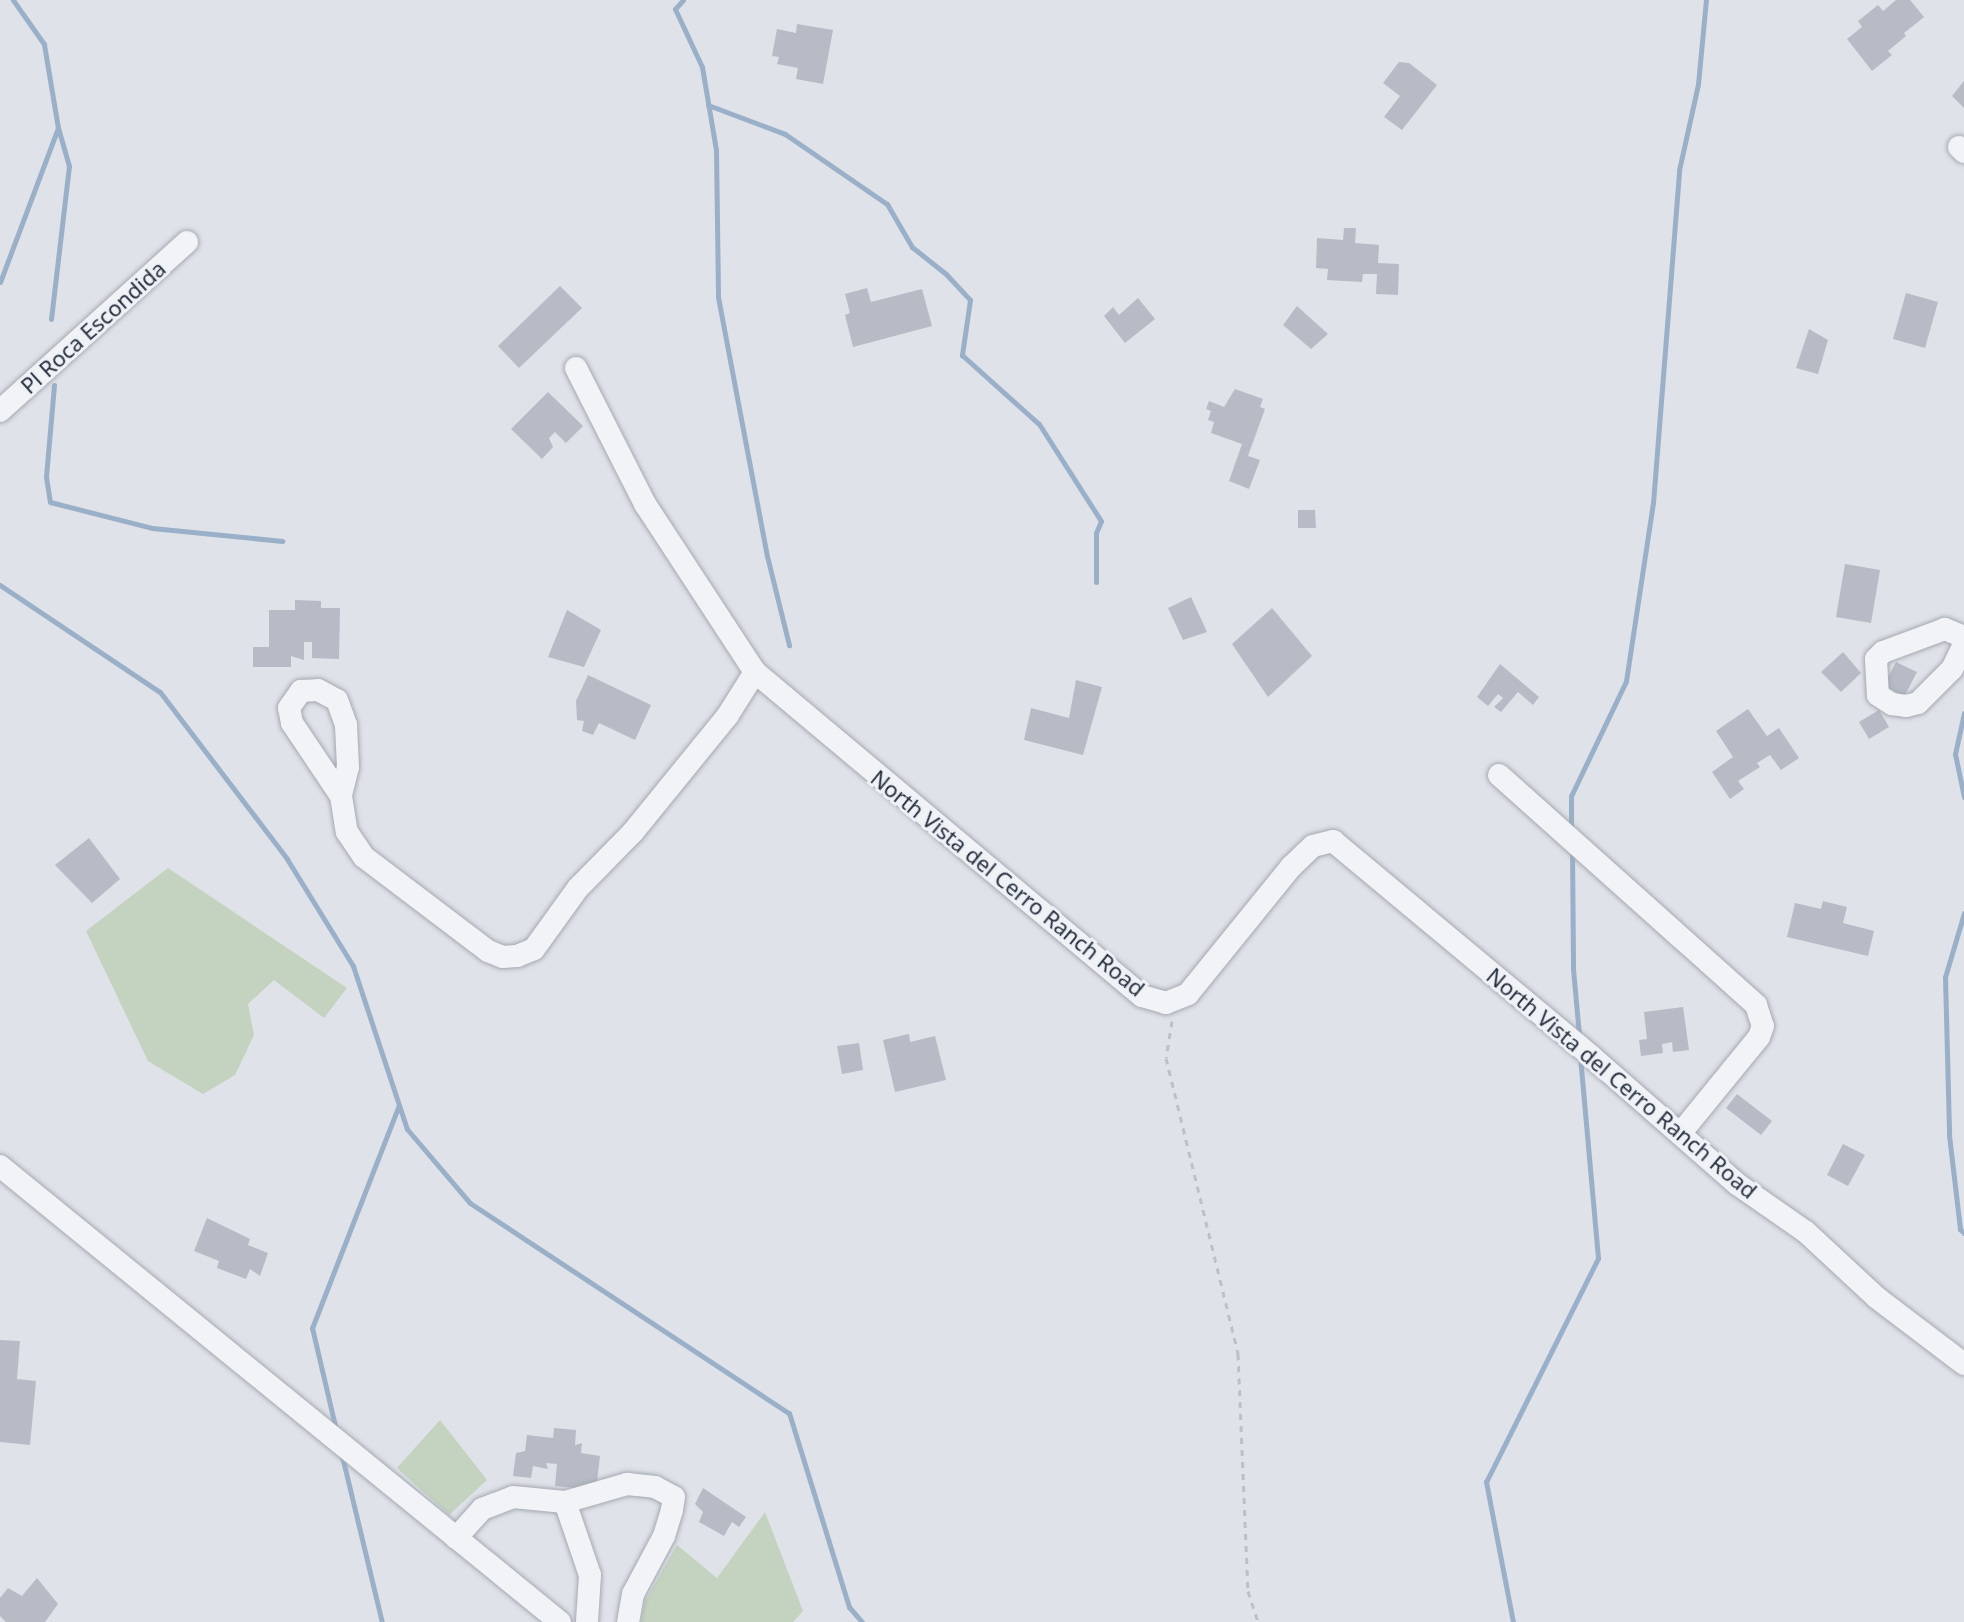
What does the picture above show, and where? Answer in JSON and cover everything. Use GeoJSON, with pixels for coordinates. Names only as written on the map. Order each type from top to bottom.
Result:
{"type":"FeatureCollection","features":[{"type":"Feature","properties":{"kind":"street","name":"Pl Roca Escondida"},"geometry":{"type":"LineString","coordinates":[[0,411],[187,242]]}},
{"type":"Feature","properties":{"kind":"street","name":"North Vista del Cerro Ranch Road"},"geometry":{"type":"LineString","coordinates":[[576,368],[645,504],[755,672],[1142,996],[1166,1003],[1188,994],[1210,971],[1291,867],[1313,846],[1333,841],[1737,1184],[1806,1232],[1877,1298],[1964,1364]]}},
{"type":"Feature","properties":{"kind":"street"},"geometry":{"type":"LineString","coordinates":[[1964,637],[1945,629],[1883,652],[1876,659],[1878,695],[1892,704],[1918,703],[1952,669],[1964,644]]}},
{"type":"Feature","properties":{"kind":"street"},"geometry":{"type":"LineString","coordinates":[[341,796],[347,832],[364,857],[488,951],[503,957],[517,956],[534,949],[578,888],[633,832],[728,715],[755,672]]}},
{"type":"Feature","properties":{"kind":"street"},"geometry":{"type":"LineString","coordinates":[[1499,775],[1756,1005],[1763,1026],[1759,1037],[1680,1134]]}},
{"type":"Feature","properties":{"kind":"street"},"geometry":{"type":"LineString","coordinates":[[0,1166],[560,1622]]}},
{"type":"Feature","properties":{"kind":"street"},"geometry":{"type":"LineString","coordinates":[[456,1538],[482,1509],[513,1497],[565,1502],[627,1484],[655,1487],[674,1497],[664,1536],[633,1594],[628,1622]]}},
{"type":"Feature","properties":{"kind":"street"},"geometry":{"type":"LineString","coordinates":[[565,1502],[590,1575],[587,1622]]}},
{"type":"Feature","properties":{"kind":"path"},"geometry":{"type":"LineString","coordinates":[[1177,998],[1166,1058],[1238,1354],[1248,1591],[1258,1622]]}},
{"type":"Feature","properties":{"kind":"green space"},"geometry":{"type":"Polygon","coordinates":[[[168,868],[347,988],[324,1018],[274,980],[248,1004],[254,1035],[235,1075],[203,1094],[148,1061],[86,931],[168,868]]]}},
{"type":"Feature","properties":{"kind":"green space"},"geometry":{"type":"Polygon","coordinates":[[[440,1420],[487,1480],[449,1515],[397,1468],[440,1420]]]}},
{"type":"Feature","properties":{"kind":"green space"},"geometry":{"type":"Polygon","coordinates":[[[765,1512],[803,1611],[793,1622],[641,1622],[645,1601],[677,1545],[717,1578],[765,1512]]]}},
{"type":"Feature","properties":{"kind":"building"},"geometry":{"type":"Polygon","coordinates":[[[1896,0],[1910,0],[1924,17],[1888,51],[1892,55],[1872,71],[1847,39],[1862,27],[1858,21],[1878,5],[1883,11],[1896,0]]]}},
{"type":"Feature","properties":{"kind":"building"},"geometry":{"type":"Polygon","coordinates":[[[797,24],[833,30],[823,84],[796,79],[798,68],[777,64],[779,57],[772,56],[777,29],[796,33],[797,24]]]}},
{"type":"Feature","properties":{"kind":"building"},"geometry":{"type":"Polygon","coordinates":[[[1399,62],[1409,63],[1437,85],[1402,130],[1384,117],[1400,96],[1383,83],[1399,62]]]}},
{"type":"Feature","properties":{"kind":"building"},"geometry":{"type":"Polygon","coordinates":[[[1964,81],[1964,108],[1952,96],[1964,81]]]}},
{"type":"Feature","properties":{"kind":"building"},"geometry":{"type":"Polygon","coordinates":[[[1344,228],[1356,228],[1355,243],[1379,245],[1378,263],[1399,264],[1398,295],[1376,294],[1377,274],[1363,274],[1362,282],[1327,280],[1328,269],[1316,268],[1317,238],[1343,240],[1344,228]]]}},
{"type":"Feature","properties":{"kind":"building"},"geometry":{"type":"Polygon","coordinates":[[[560,286],[582,308],[519,368],[498,346],[560,286]]]}},
{"type":"Feature","properties":{"kind":"building"},"geometry":{"type":"Polygon","coordinates":[[[867,288],[871,302],[922,289],[932,326],[853,347],[845,315],[850,313],[845,294],[867,288]]]}},
{"type":"Feature","properties":{"kind":"building"},"geometry":{"type":"Polygon","coordinates":[[[1906,293],[1938,302],[1925,348],[1893,339],[1906,293]]]}},
{"type":"Feature","properties":{"kind":"building"},"geometry":{"type":"Polygon","coordinates":[[[1138,298],[1155,319],[1125,343],[1104,316],[1113,307],[1119,315],[1138,298]]]}},
{"type":"Feature","properties":{"kind":"building"},"geometry":{"type":"Polygon","coordinates":[[[1297,306],[1328,334],[1311,349],[1283,325],[1297,306]]]}},
{"type":"Feature","properties":{"kind":"building"},"geometry":{"type":"Polygon","coordinates":[[[1809,329],[1828,340],[1818,374],[1796,368],[1809,329]]]}},
{"type":"Feature","properties":{"kind":"building"},"geometry":{"type":"Polygon","coordinates":[[[1235,389],[1263,399],[1260,407],[1265,409],[1248,456],[1260,460],[1249,489],[1229,481],[1242,444],[1211,433],[1214,422],[1208,420],[1211,411],[1206,409],[1209,401],[1224,407],[1235,389]]]}},
{"type":"Feature","properties":{"kind":"building"},"geometry":{"type":"Polygon","coordinates":[[[548,392],[583,426],[566,443],[555,432],[549,438],[553,447],[542,459],[511,429],[548,392]]]}},
{"type":"Feature","properties":{"kind":"building"},"geometry":{"type":"Polygon","coordinates":[[[1298,510],[1315,510],[1316,528],[1298,528],[1298,510]]]}},
{"type":"Feature","properties":{"kind":"building"},"geometry":{"type":"Polygon","coordinates":[[[1845,564],[1880,570],[1871,623],[1836,617],[1845,564]]]}},
{"type":"Feature","properties":{"kind":"building"},"geometry":{"type":"Polygon","coordinates":[[[1191,597],[1207,632],[1183,640],[1168,608],[1191,597]]]}},
{"type":"Feature","properties":{"kind":"building"},"geometry":{"type":"Polygon","coordinates":[[[295,600],[321,601],[321,608],[340,608],[339,659],[312,658],[312,642],[304,642],[304,660],[291,656],[291,667],[253,667],[253,647],[269,647],[269,610],[295,610],[295,600]]]}},
{"type":"Feature","properties":{"kind":"building"},"geometry":{"type":"Polygon","coordinates":[[[1272,608],[1312,656],[1268,697],[1232,644],[1272,608]]]}},
{"type":"Feature","properties":{"kind":"building"},"geometry":{"type":"Polygon","coordinates":[[[567,610],[601,630],[584,667],[548,657],[567,610]]]}},
{"type":"Feature","properties":{"kind":"building"},"geometry":{"type":"Polygon","coordinates":[[[1843,652],[1861,673],[1841,692],[1821,672],[1843,652]]]}},
{"type":"Feature","properties":{"kind":"building"},"geometry":{"type":"Polygon","coordinates":[[[1896,662],[1917,672],[1904,697],[1884,685],[1896,662]]]}},
{"type":"Feature","properties":{"kind":"building"},"geometry":{"type":"Polygon","coordinates":[[[1500,664],[1539,697],[1533,705],[1518,692],[1501,712],[1494,707],[1503,698],[1498,694],[1488,706],[1477,697],[1500,664]]]}},
{"type":"Feature","properties":{"kind":"building"},"geometry":{"type":"Polygon","coordinates":[[[588,675],[651,705],[635,740],[599,723],[593,735],[582,731],[584,721],[577,720],[576,701],[588,675]]]}},
{"type":"Feature","properties":{"kind":"building"},"geometry":{"type":"Polygon","coordinates":[[[1076,680],[1102,687],[1083,755],[1024,740],[1031,708],[1069,718],[1076,680]]]}},
{"type":"Feature","properties":{"kind":"building"},"geometry":{"type":"Polygon","coordinates":[[[1748,709],[1767,736],[1779,728],[1799,758],[1781,770],[1770,755],[1757,763],[1760,767],[1738,781],[1744,789],[1730,799],[1712,772],[1733,757],[1716,731],[1748,709]]]}},
{"type":"Feature","properties":{"kind":"building"},"geometry":{"type":"Polygon","coordinates":[[[1879,710],[1889,727],[1869,739],[1859,722],[1879,710]]]}},
{"type":"Feature","properties":{"kind":"building"},"geometry":{"type":"Polygon","coordinates":[[[89,838],[120,879],[92,903],[55,865],[89,838]]]}},
{"type":"Feature","properties":{"kind":"building"},"geometry":{"type":"Polygon","coordinates":[[[1823,901],[1847,907],[1843,923],[1874,931],[1868,956],[1787,937],[1795,903],[1821,909],[1823,901]]]}},
{"type":"Feature","properties":{"kind":"building"},"geometry":{"type":"Polygon","coordinates":[[[1683,1007],[1689,1050],[1673,1052],[1672,1042],[1662,1044],[1663,1053],[1641,1056],[1639,1040],[1647,1039],[1644,1012],[1683,1007]]]}},
{"type":"Feature","properties":{"kind":"building"},"geometry":{"type":"Polygon","coordinates":[[[909,1034],[910,1042],[935,1036],[946,1080],[895,1092],[883,1040],[909,1034]]]}},
{"type":"Feature","properties":{"kind":"building"},"geometry":{"type":"Polygon","coordinates":[[[859,1043],[863,1070],[842,1074],[837,1046],[859,1043]]]}},
{"type":"Feature","properties":{"kind":"building"},"geometry":{"type":"Polygon","coordinates":[[[1737,1094],[1772,1121],[1761,1135],[1726,1108],[1737,1094]]]}},
{"type":"Feature","properties":{"kind":"building"},"geometry":{"type":"Polygon","coordinates":[[[1843,1144],[1865,1155],[1848,1186],[1827,1175],[1843,1144]]]}},
{"type":"Feature","properties":{"kind":"building"},"geometry":{"type":"Polygon","coordinates":[[[207,1218],[250,1239],[248,1245],[268,1253],[260,1276],[250,1269],[246,1279],[217,1268],[219,1261],[194,1251],[207,1218]]]}},
{"type":"Feature","properties":{"kind":"building"},"geometry":{"type":"Polygon","coordinates":[[[0,1340],[20,1341],[17,1379],[36,1381],[30,1445],[0,1442],[0,1340]]]}},
{"type":"Feature","properties":{"kind":"building"},"geometry":{"type":"Polygon","coordinates":[[[554,1428],[576,1430],[575,1445],[582,1443],[581,1453],[600,1456],[596,1490],[555,1486],[557,1464],[546,1463],[548,1469],[533,1466],[531,1478],[513,1476],[516,1453],[525,1451],[527,1435],[553,1438],[554,1428]]]}},
{"type":"Feature","properties":{"kind":"building"},"geometry":{"type":"Polygon","coordinates":[[[703,1488],[746,1517],[739,1527],[732,1522],[724,1536],[699,1522],[703,1512],[695,1504],[703,1488]]]}},
{"type":"Feature","properties":{"kind":"building"},"geometry":{"type":"Polygon","coordinates":[[[37,1578],[58,1604],[45,1622],[6,1622],[0,1616],[0,1598],[8,1588],[22,1596],[37,1578]]]}},
{"type":"Feature","properties":{"kind":"waterway"},"geometry":{"type":"LineString","coordinates":[[0,282],[58,128],[44,44],[13,0]]}},
{"type":"Feature","properties":{"kind":"waterway"},"geometry":{"type":"LineString","coordinates":[[683,0],[675,9],[702,67],[716,150],[718,297],[767,556],[789,645]]}},
{"type":"Feature","properties":{"kind":"waterway"},"geometry":{"type":"LineString","coordinates":[[1571,831],[1571,796],[1626,681],[1653,503],[1679,170],[1698,84],[1706,0]]}},
{"type":"Feature","properties":{"kind":"waterway"},"geometry":{"type":"LineString","coordinates":[[708,105],[785,134],[887,204],[912,247],[946,274],[970,300],[962,355],[1039,424],[1101,521],[1096,533],[1096,582]]}},
{"type":"Feature","properties":{"kind":"waterway"},"geometry":{"type":"LineString","coordinates":[[51,319],[69,166],[58,128]]}},
{"type":"Feature","properties":{"kind":"waterway"},"geometry":{"type":"LineString","coordinates":[[54,385],[46,477],[50,502],[152,528],[282,541]]}},
{"type":"Feature","properties":{"kind":"waterway"},"geometry":{"type":"LineString","coordinates":[[0,585],[160,692],[287,859],[353,966],[407,1129],[470,1203],[789,1413],[849,1607],[862,1622]]}},
{"type":"Feature","properties":{"kind":"waterway"},"geometry":{"type":"LineString","coordinates":[[1964,713],[1955,754],[1964,797]]}},
{"type":"Feature","properties":{"kind":"waterway"},"geometry":{"type":"LineString","coordinates":[[1572,849],[1573,969],[1579,1035]]}},
{"type":"Feature","properties":{"kind":"waterway"},"geometry":{"type":"LineString","coordinates":[[1964,913],[1945,977],[1949,1135],[1960,1229],[1964,1233]]}},
{"type":"Feature","properties":{"kind":"waterway"},"geometry":{"type":"LineString","coordinates":[[1513,1622],[1486,1482],[1598,1258],[1580,1057]]}},
{"type":"Feature","properties":{"kind":"waterway"},"geometry":{"type":"LineString","coordinates":[[336,1430],[312,1328],[399,1105]]}},
{"type":"Feature","properties":{"kind":"waterway"},"geometry":{"type":"LineString","coordinates":[[342,1456],[382,1622]]}}]}
